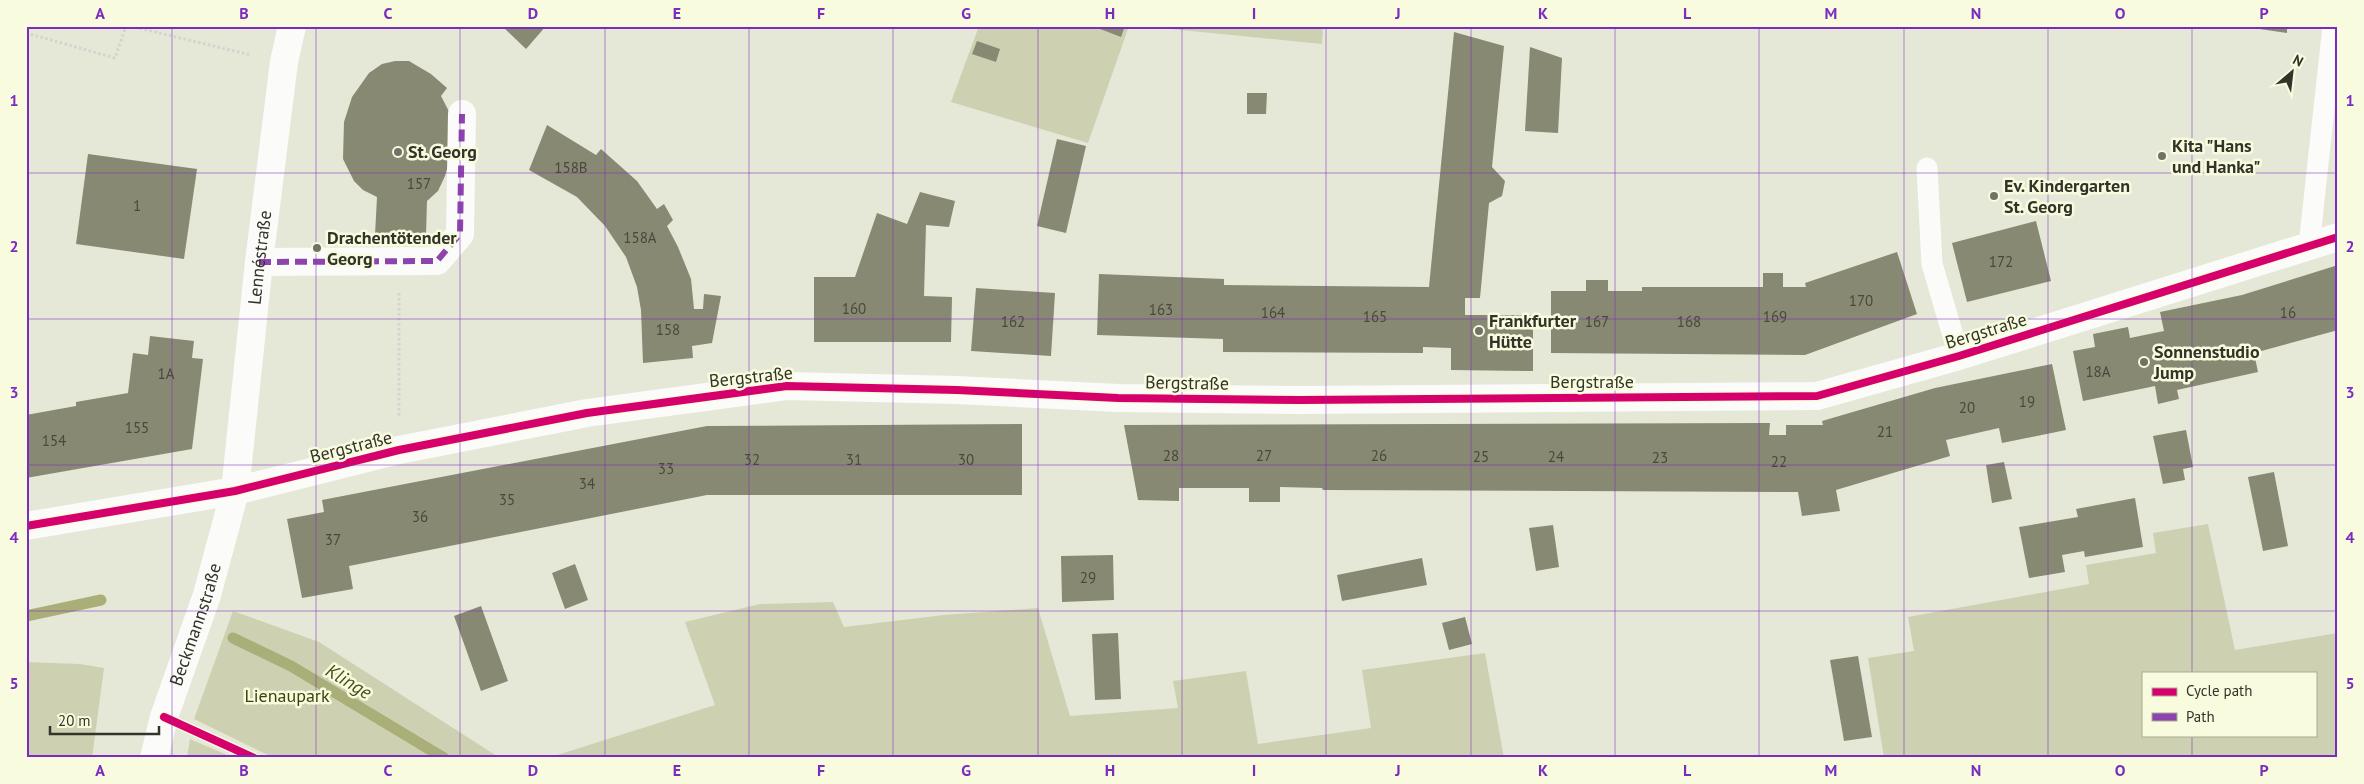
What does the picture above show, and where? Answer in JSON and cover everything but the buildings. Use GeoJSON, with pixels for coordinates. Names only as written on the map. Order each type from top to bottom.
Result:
{"type":"FeatureCollection","features":[{"type":"Feature","properties":{"kind":"street","name":"Lennéstraße"},"geometry":{"type":"LineString","coordinates":[[235,491],[259,262],[284,62],[292,26]]}},
{"type":"Feature","properties":{"kind":"street"},"geometry":{"type":"LineString","coordinates":[[259,262],[438,261],[460,234],[462,114]]}},
{"type":"Feature","properties":{"kind":"street","name":"Bergstraße"},"geometry":{"type":"LineString","coordinates":[[26,526],[235,491],[399,450],[587,413],[787,386],[957,390],[1118,398],[1299,400],[1817,396],[1958,356],[2338,237]]}},
{"type":"Feature","properties":{"kind":"street","name":"Beckmannstraße"},"geometry":{"type":"LineString","coordinates":[[154,758],[164,717],[207,595],[235,491]]}},
{"type":"Feature","properties":{"kind":"lane"},"geometry":{"type":"LineString","coordinates":[[2309,246],[2333,26]]}},
{"type":"Feature","properties":{"kind":"lane"},"geometry":{"type":"LineString","coordinates":[[1927,168],[1932,264],[1958,356]]}},
{"type":"Feature","properties":{"kind":"path"},"geometry":{"type":"LineString","coordinates":[[26,33],[115,58],[126,26]]}},
{"type":"Feature","properties":{"kind":"path"},"geometry":{"type":"LineString","coordinates":[[130,26],[284,62]]}},
{"type":"Feature","properties":{"kind":"path"},"geometry":{"type":"LineString","coordinates":[[398,262],[399,450]]}},
{"type":"Feature","properties":{"kind":"green space"},"geometry":{"type":"Polygon","coordinates":[[[979,26],[1129,26],[1088,143],[951,102],[979,26]]]}},
{"type":"Feature","properties":{"kind":"green space"},"geometry":{"type":"Polygon","coordinates":[[[1140,26],[1323,26],[1322,44],[1140,26]]]}},
{"type":"Feature","properties":{"kind":"green space"},"geometry":{"type":"Polygon","coordinates":[[[2208,524],[2235,650],[2338,633],[2338,758],[1884,758],[1868,658],[1914,651],[1908,617],[2089,584],[2086,565],[2156,553],[2153,533],[2208,524]]]}},
{"type":"Feature","properties":{"kind":"green space"},"geometry":{"type":"Polygon","coordinates":[[[833,602],[844,627],[944,615],[1038,608],[1070,716],[1178,708],[1173,681],[1246,671],[1258,744],[1371,728],[1362,670],[1485,653],[1504,758],[548,758],[715,705],[685,622],[760,604],[833,602]]]}},
{"type":"Feature","properties":{"kind":"green space","name":"Lienaupark"},"geometry":{"type":"Polygon","coordinates":[[[233,611],[319,642],[500,758],[274,758],[194,719],[233,611]]]}},
{"type":"Feature","properties":{"kind":"green space"},"geometry":{"type":"Polygon","coordinates":[[[26,662],[80,664],[104,668],[92,758],[26,758],[26,662]]]}},
{"type":"Feature","properties":{"kind":"green space"},"geometry":{"type":"Polygon","coordinates":[[[190,739],[234,758],[187,758],[190,739]]]}},
{"type":"Feature","properties":{"kind":"waterway","name":"Klinge"},"geometry":{"type":"LineString","coordinates":[[26,616],[101,600]]}},
{"type":"Feature","properties":{"kind":"waterway","name":"Klinge"},"geometry":{"type":"LineString","coordinates":[[233,638],[291,666],[444,758]]}},
{"type":"Feature","properties":{"kind":"marked path"},"geometry":{"type":"LineString","coordinates":[[259,262],[437,261],[460,234],[462,114]]}},
{"type":"Feature","properties":{"kind":"cycle path"},"geometry":{"type":"LineString","coordinates":[[26,526],[235,491],[399,450],[587,413],[787,386],[957,390],[1118,398],[1299,400],[1817,396],[1959,356],[2338,237]]}},
{"type":"Feature","properties":{"kind":"cycle path"},"geometry":{"type":"LineString","coordinates":[[164,717],[254,758]]}},
{"type":"Feature","properties":{"kind":"place","name":"St. Georg"},"geometry":{"type":"Point","coordinates":[398,152]}},
{"type":"Feature","properties":{"kind":"place","name":"Kita \"Hans und Hanka\""},"geometry":{"type":"Point","coordinates":[2162,156]}},
{"type":"Feature","properties":{"kind":"place","name":"Ev. Kindergarten St. Georg"},"geometry":{"type":"Point","coordinates":[1994,196]}},
{"type":"Feature","properties":{"kind":"place","name":"Drachentötender Georg"},"geometry":{"type":"Point","coordinates":[317,248]}},
{"type":"Feature","properties":{"kind":"place","name":"Frankfurter Hütte"},"geometry":{"type":"Point","coordinates":[1479,331]}},
{"type":"Feature","properties":{"kind":"place","name":"Sonnenstudio Jump"},"geometry":{"type":"Point","coordinates":[2144,362]}}]}
